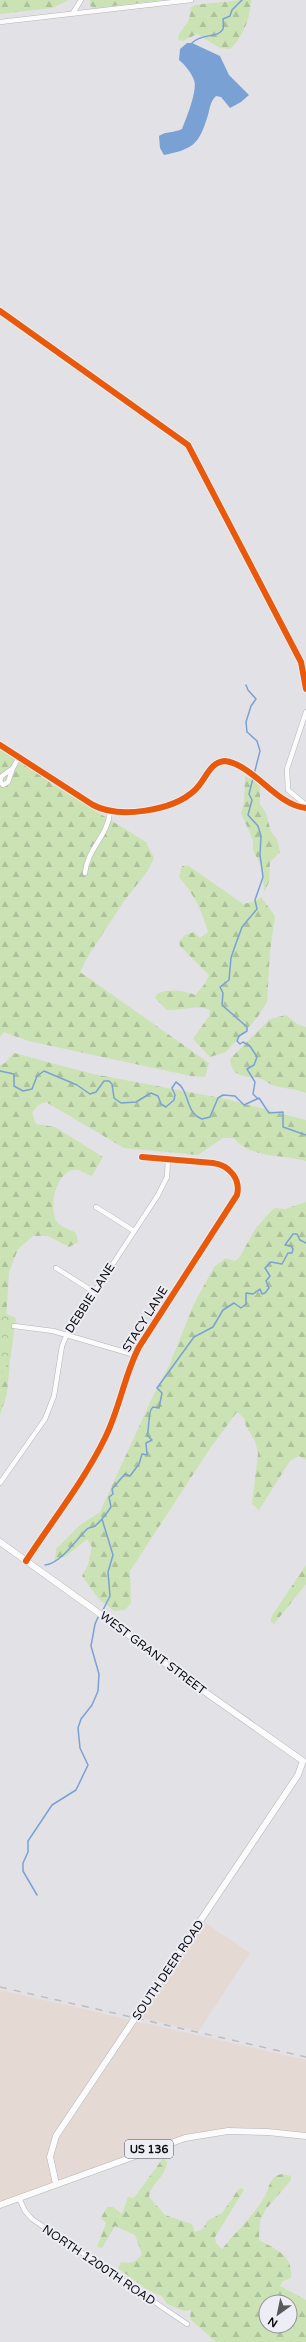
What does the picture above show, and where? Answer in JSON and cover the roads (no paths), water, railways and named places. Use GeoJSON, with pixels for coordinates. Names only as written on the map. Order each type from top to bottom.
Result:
{"type":"FeatureCollection","features":[{"type":"Feature","properties":{"kind":"main road","name":"WEST GRANT STREET"},"geometry":{"type":"LineString","coordinates":[[0,1542],[114,1624],[171,1668],[304,1762]]}},
{"type":"Feature","properties":{"kind":"main road","name":"SOUTH DEER ROAD"},"geometry":{"type":"LineString","coordinates":[[56,2184],[50,2156],[56,2136],[298,1775],[304,1762]]}},
{"type":"Feature","properties":{"kind":"main road","name":"US 136"},"geometry":{"type":"LineString","coordinates":[[0,2205],[171,2141],[199,2135],[248,2131],[306,2136]]}},
{"type":"Feature","properties":{"kind":"street"},"geometry":{"type":"LineString","coordinates":[[73,13],[81,0]]}},
{"type":"Feature","properties":{"kind":"street"},"geometry":{"type":"LineString","coordinates":[[0,22],[191,0]]}},
{"type":"Feature","properties":{"kind":"street"},"geometry":{"type":"LineString","coordinates":[[0,311],[188,445],[301,662],[306,689]]}},
{"type":"Feature","properties":{"kind":"street"},"geometry":{"type":"LineString","coordinates":[[306,712],[287,769],[288,790],[306,806]]}},
{"type":"Feature","properties":{"kind":"street"},"geometry":{"type":"LineString","coordinates":[[0,745],[93,805],[110,812],[142,810],[176,802],[194,790],[212,765],[225,761],[242,768],[295,805],[306,806]]}},
{"type":"Feature","properties":{"kind":"street"},"geometry":{"type":"LineString","coordinates":[[14,768],[19,757]]}},
{"type":"Feature","properties":{"kind":"street"},"geometry":{"type":"LineString","coordinates":[[85,873],[91,851],[107,827],[110,812]]}},
{"type":"Feature","properties":{"kind":"street","name":"STACY LANE"},"geometry":{"type":"LineString","coordinates":[[26,1561],[102,1444],[116,1411],[124,1380],[135,1355],[233,1203],[238,1191],[232,1172],[223,1165],[142,1157]]}},
{"type":"Feature","properties":{"kind":"street","name":"DEBBIE LANE"},"geometry":{"type":"LineString","coordinates":[[0,1483],[45,1419],[54,1396],[62,1346],[67,1334],[161,1189],[166,1177],[168,1159]]}},
{"type":"Feature","properties":{"kind":"street"},"geometry":{"type":"LineString","coordinates":[[96,1207],[134,1231]]}},
{"type":"Feature","properties":{"kind":"street"},"geometry":{"type":"LineString","coordinates":[[56,1268],[94,1292]]}},
{"type":"Feature","properties":{"kind":"street"},"geometry":{"type":"LineString","coordinates":[[14,1326],[42,1329],[67,1334],[135,1355]]}},
{"type":"Feature","properties":{"kind":"street","name":"NORTH 1200TH ROAD"},"geometry":{"type":"LineString","coordinates":[[19,2198],[25,2211],[32,2219],[188,2324]]}},
{"type":"Feature","properties":{"kind":"water"},"geometry":{"type":"Polygon","coordinates":[[[187,43],[192,43],[220,56],[229,75],[249,95],[241,102],[230,108],[221,97],[216,96],[211,103],[205,125],[194,144],[188,148],[164,155],[160,148],[159,136],[164,133],[182,129],[193,97],[195,85],[194,80],[188,69],[179,60],[180,49],[187,43]]]}},
{"type":"Feature","properties":{"kind":"waterway"},"geometry":{"type":"LineString","coordinates":[[192,43],[201,38],[221,32],[223,29],[223,19],[230,16],[232,10],[242,0]]}},
{"type":"Feature","properties":{"kind":"waterway"},"geometry":{"type":"LineString","coordinates":[[246,685],[248,690],[256,699],[251,706],[246,722],[247,732],[257,741],[260,751],[249,794],[252,800],[248,815],[258,826],[261,836],[260,855],[263,877],[255,900],[257,909],[242,927],[231,958],[229,980],[220,987],[223,993],[222,1005],[247,1027],[247,1031],[239,1036],[237,1041],[240,1044],[243,1042],[250,1046],[257,1057],[254,1065],[247,1069],[255,1082],[253,1094],[257,1098]]}},
{"type":"Feature","properties":{"kind":"waterway"},"geometry":{"type":"LineString","coordinates":[[0,1071],[14,1074],[14,1086],[23,1091],[32,1089],[37,1076],[44,1071],[77,1085],[90,1094],[96,1092],[104,1081],[109,1081],[112,1084],[114,1098],[121,1103],[136,1102],[151,1093],[158,1096],[161,1104],[166,1107],[174,1100],[175,1095],[172,1088],[176,1082],[184,1090],[193,1112],[202,1119],[210,1117],[218,1098],[223,1095],[235,1096],[244,1105],[259,1098],[269,1113],[283,1112],[283,1127],[306,1135]]}},
{"type":"Feature","properties":{"kind":"waterway"},"geometry":{"type":"LineString","coordinates":[[45,1565],[51,1564],[62,1556],[87,1529],[95,1526],[99,1522],[111,1507],[109,1497],[113,1494],[112,1489],[125,1474],[130,1476],[139,1464],[142,1454],[147,1455],[146,1443],[152,1440],[147,1435],[149,1416],[153,1407],[159,1408],[162,1393],[157,1388],[194,1337],[213,1327],[223,1310],[234,1303],[241,1308],[246,1304],[246,1293],[253,1294],[260,1289],[262,1294],[265,1293],[269,1288],[266,1281],[270,1276],[265,1268],[271,1262],[282,1264],[288,1253],[292,1253],[293,1249],[291,1246],[285,1245],[293,1234],[297,1234],[300,1240],[306,1243]]}},
{"type":"Feature","properties":{"kind":"waterway"},"geometry":{"type":"LineString","coordinates":[[102,1519],[113,1555],[108,1572],[110,1596],[102,1612]]}},
{"type":"Feature","properties":{"kind":"waterway"},"geometry":{"type":"LineString","coordinates":[[37,1895],[23,1871],[23,1863],[28,1852],[28,1841],[52,1805],[76,1790],[88,1765],[80,1748],[78,1728],[81,1719],[92,1705],[98,1691],[99,1674],[91,1646],[95,1624],[99,1615]]}},
{"type":"Feature","properties":{"kind":"railway"},"geometry":{"type":"LineString","coordinates":[[0,1987],[306,2057]]}}]}
